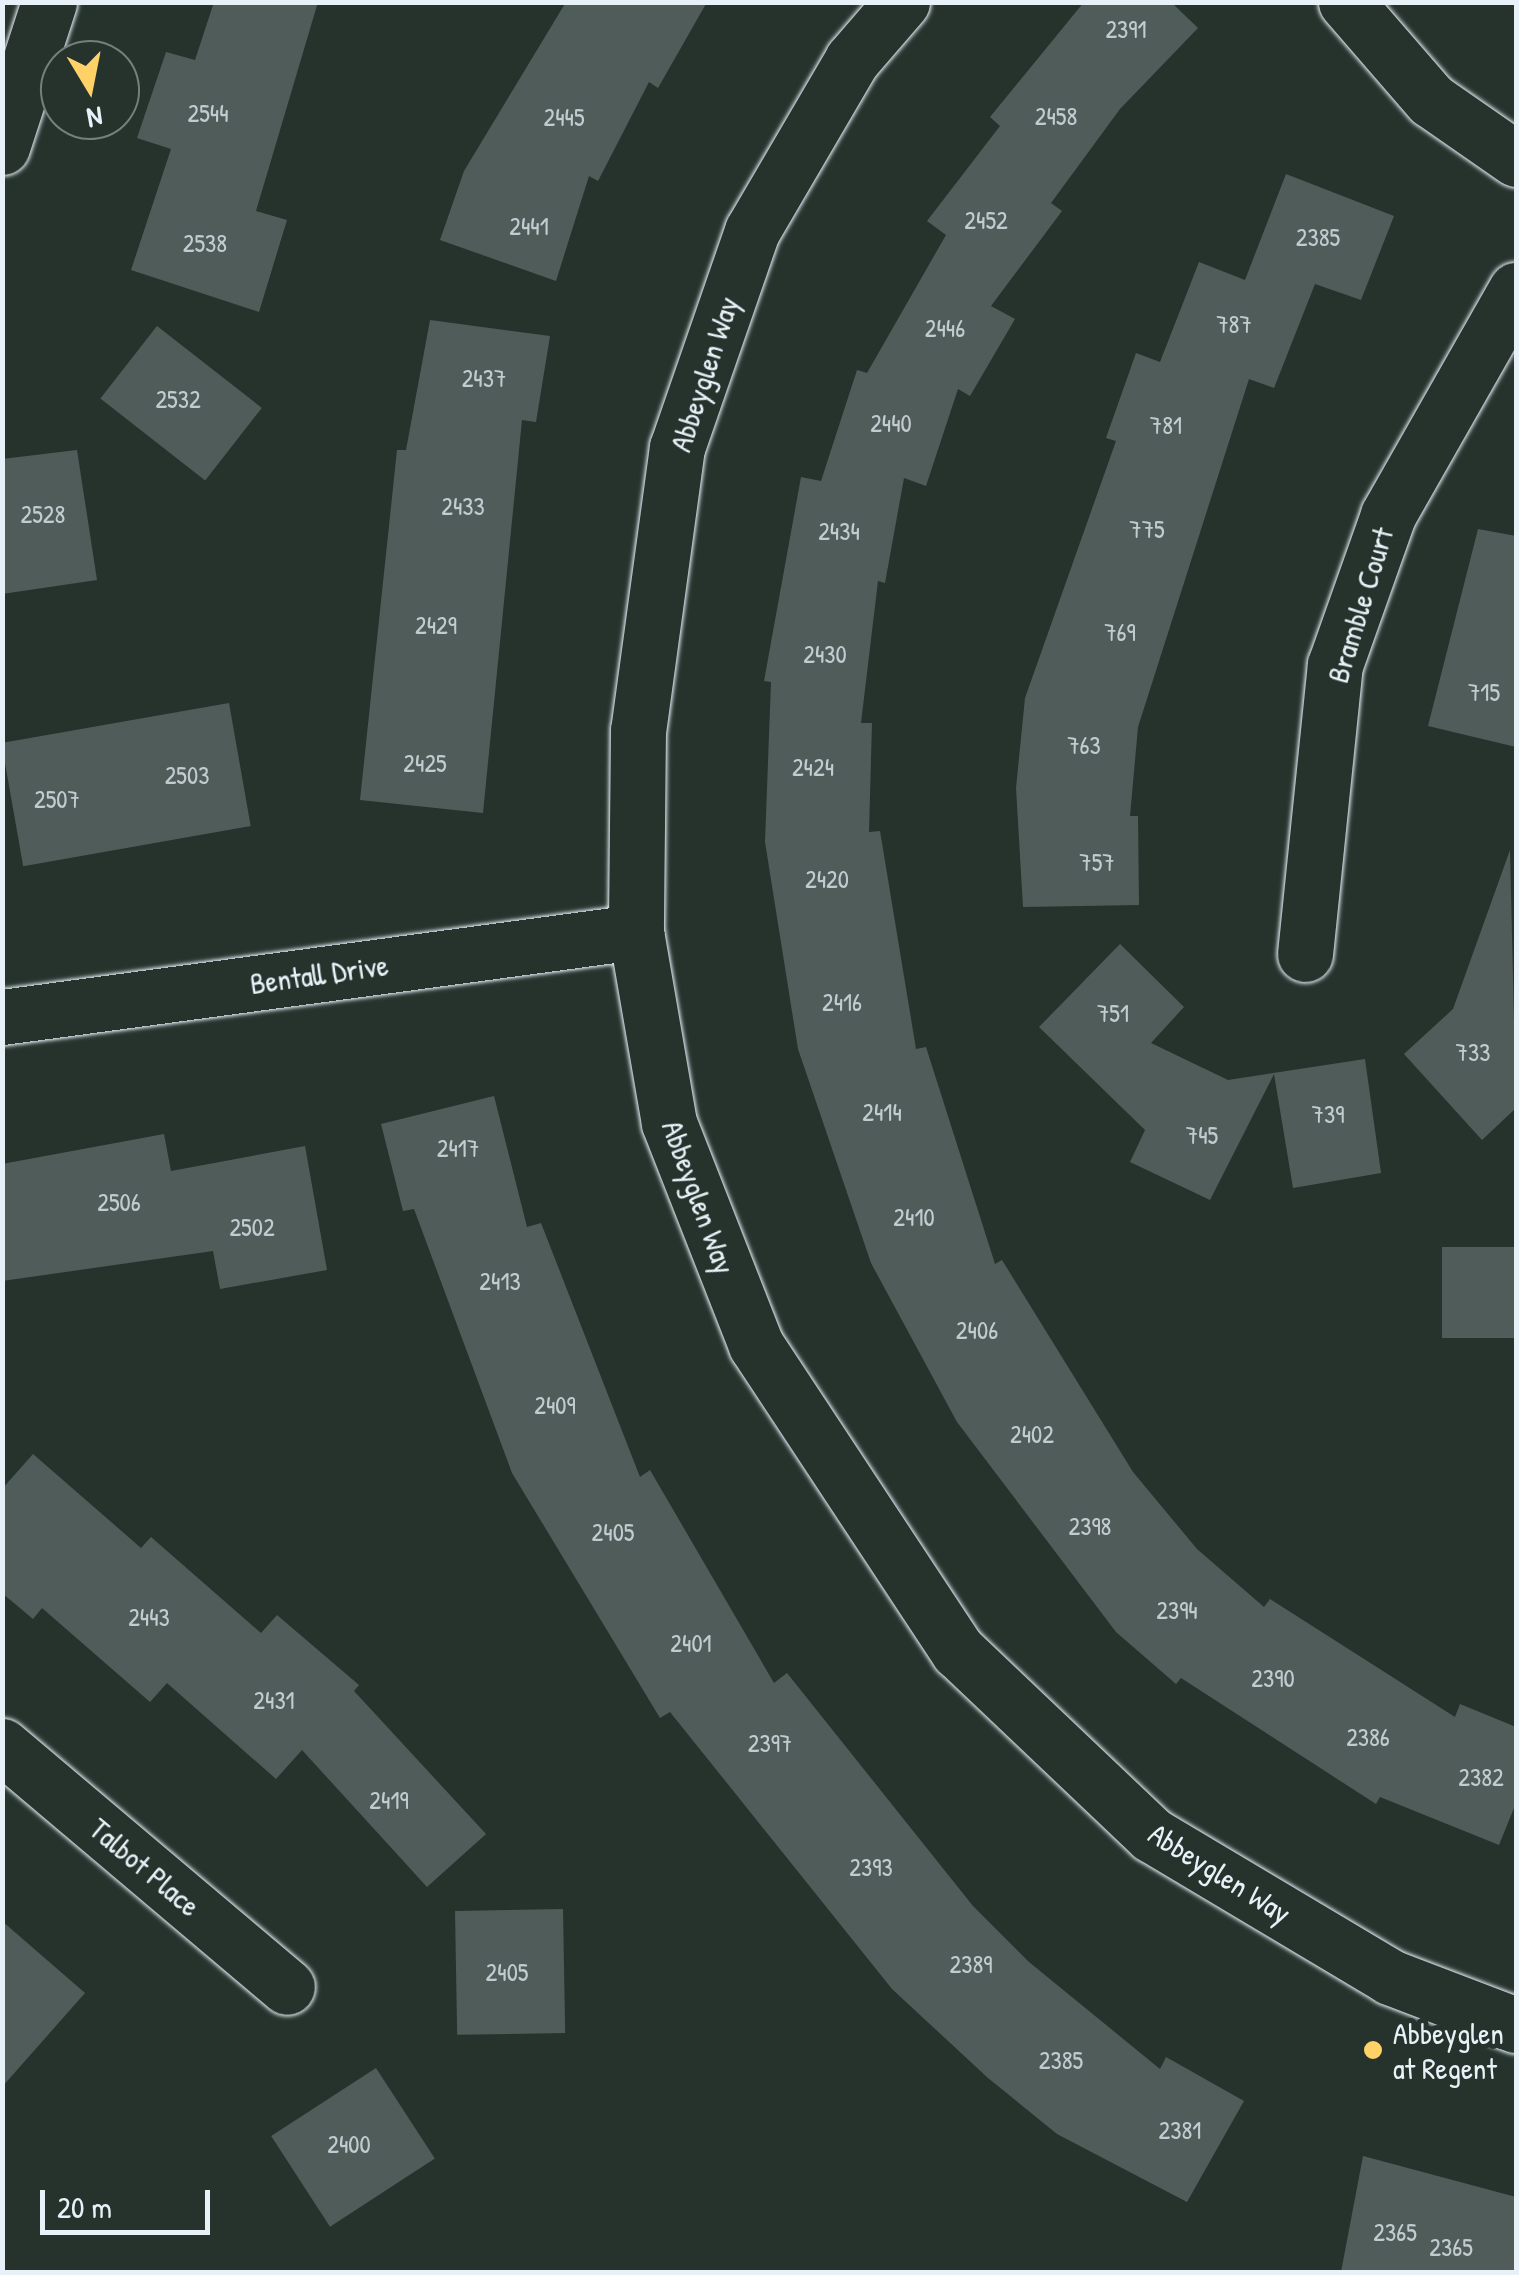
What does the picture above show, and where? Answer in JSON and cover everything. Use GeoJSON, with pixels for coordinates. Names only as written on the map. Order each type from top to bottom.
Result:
{"type":"FeatureCollection","features":[{"type":"Feature","properties":{"kind":"street"},"geometry":{"type":"LineString","coordinates":[[2,147],[49,2]]}},
{"type":"Feature","properties":{"kind":"street","name":"Abbeyglen Way"},"geometry":{"type":"LineString","coordinates":[[902,2],[852,60],[752,231],[678,447],[640,677],[636,932],[669,1124],[756,1346],[958,1650],[1152,1836],[1390,1977],[1516,2026]]}},
{"type":"Feature","properties":{"kind":"street"},"geometry":{"type":"LineString","coordinates":[[1346,2],[1431,100],[1516,159]]}},
{"type":"Feature","properties":{"kind":"street","name":"Bramble Court"},"geometry":{"type":"LineString","coordinates":[[1306,954],[1335,665],[1388,515],[1516,290]]}},
{"type":"Feature","properties":{"kind":"street","name":"Bentall Drive"},"geometry":{"type":"LineString","coordinates":[[2,1017],[636,932]]}},
{"type":"Feature","properties":{"kind":"street","name":"Talbot Place"},"geometry":{"type":"LineString","coordinates":[[2,1746],[288,1987]]}},
{"type":"Feature","properties":{"kind":"building"},"geometry":{"type":"Polygon","coordinates":[[[214,2],[318,2],[256,211],[287,220],[259,312],[131,270],[171,149],[140,139],[140,129],[166,52],[195,60],[214,2]]]}},
{"type":"Feature","properties":{"kind":"building"},"geometry":{"type":"Polygon","coordinates":[[[566,2],[707,2],[658,88],[649,82],[598,181],[589,176],[556,281],[440,240],[464,171],[566,2]]]}},
{"type":"Feature","properties":{"kind":"building"},"geometry":{"type":"Polygon","coordinates":[[[1084,2],[1171,2],[1198,28],[1120,109],[1051,203],[1062,211],[991,306],[1015,319],[970,396],[958,389],[926,486],[904,478],[885,583],[878,581],[861,723],[872,723],[869,832],[880,831],[916,1049],[926,1047],[995,1264],[1002,1260],[1133,1472],[1197,1549],[1264,1607],[1270,1599],[1455,1717],[1460,1704],[1516,1727],[1516,1803],[1499,1845],[1380,1797],[1376,1804],[1181,1678],[1176,1684],[1116,1632],[957,1422],[871,1263],[798,1049],[765,842],[771,682],[764,681],[801,477],[821,481],[857,370],[867,373],[946,235],[927,221],[1000,126],[990,117],[1084,2]]]}},
{"type":"Feature","properties":{"kind":"building"},"geometry":{"type":"Polygon","coordinates":[[[1286,174],[1394,216],[1361,300],[1315,284],[1274,388],[1249,379],[1138,727],[1130,816],[1138,816],[1139,905],[1023,907],[1016,788],[1025,698],[1116,441],[1106,438],[1136,353],[1160,362],[1199,262],[1245,280],[1286,174]]]}},
{"type":"Feature","properties":{"kind":"building"},"geometry":{"type":"Polygon","coordinates":[[[430,320],[550,336],[536,422],[522,420],[483,813],[360,800],[397,450],[406,450],[430,320]]]}},
{"type":"Feature","properties":{"kind":"building"},"geometry":{"type":"Polygon","coordinates":[[[157,326],[262,408],[205,480],[100,398],[157,326]]]}},
{"type":"Feature","properties":{"kind":"building"},"geometry":{"type":"Polygon","coordinates":[[[77,450],[97,580],[2,594],[2,459],[77,450]]]}},
{"type":"Feature","properties":{"kind":"building"},"geometry":{"type":"Polygon","coordinates":[[[1478,529],[1516,536],[1516,747],[1428,726],[1478,529]]]}},
{"type":"Feature","properties":{"kind":"building"},"geometry":{"type":"Polygon","coordinates":[[[229,703],[251,826],[23,866],[2,743],[229,703]]]}},
{"type":"Feature","properties":{"kind":"building"},"geometry":{"type":"Polygon","coordinates":[[[1510,850],[1516,1108],[1482,1140],[1404,1054],[1453,1009],[1510,850]]]}},
{"type":"Feature","properties":{"kind":"building"},"geometry":{"type":"Polygon","coordinates":[[[1120,944],[1184,1007],[1151,1043],[1228,1080],[1365,1059],[1381,1173],[1293,1188],[1274,1074],[1210,1200],[1130,1162],[1145,1130],[1039,1027],[1120,944]]]}},
{"type":"Feature","properties":{"kind":"building"},"geometry":{"type":"Polygon","coordinates":[[[494,1096],[527,1227],[541,1223],[640,1477],[650,1470],[774,1683],[787,1673],[973,1906],[1029,1962],[1160,2069],[1166,2057],[1244,2101],[1187,2202],[1057,2134],[988,2078],[892,1989],[670,1712],[660,1718],[512,1473],[414,1209],[403,1211],[381,1124],[494,1096]]]}},
{"type":"Feature","properties":{"kind":"building"},"geometry":{"type":"Polygon","coordinates":[[[164,1134],[171,1171],[305,1146],[327,1270],[220,1289],[213,1251],[2,1281],[2,1164],[164,1134]]]}},
{"type":"Feature","properties":{"kind":"building"},"geometry":{"type":"Polygon","coordinates":[[[1442,1247],[1516,1247],[1516,1338],[1442,1338],[1442,1247]]]}},
{"type":"Feature","properties":{"kind":"building"},"geometry":{"type":"Polygon","coordinates":[[[33,1454],[141,1548],[151,1537],[261,1633],[277,1615],[359,1685],[354,1691],[486,1834],[427,1887],[302,1750],[276,1779],[167,1683],[150,1702],[42,1608],[33,1619],[2,1593],[2,1489],[33,1454]]]}},
{"type":"Feature","properties":{"kind":"building"},"geometry":{"type":"Polygon","coordinates":[[[563,1909],[565,2033],[457,2035],[455,1911],[563,1909]]]}},
{"type":"Feature","properties":{"kind":"building"},"geometry":{"type":"Polygon","coordinates":[[[2,1921],[85,1993],[2,2087],[2,1921]]]}},
{"type":"Feature","properties":{"kind":"building"},"geometry":{"type":"Polygon","coordinates":[[[376,2068],[435,2159],[330,2227],[271,2136],[376,2068]]]}},
{"type":"Feature","properties":{"kind":"building"},"geometry":{"type":"Polygon","coordinates":[[[1363,2156],[1516,2197],[1516,2272],[1341,2272],[1363,2156]]]}},
{"type":"Feature","properties":{"kind":"place","name":"Abbeyglen at Regent"},"geometry":{"type":"Point","coordinates":[1373,2050]}}]}
